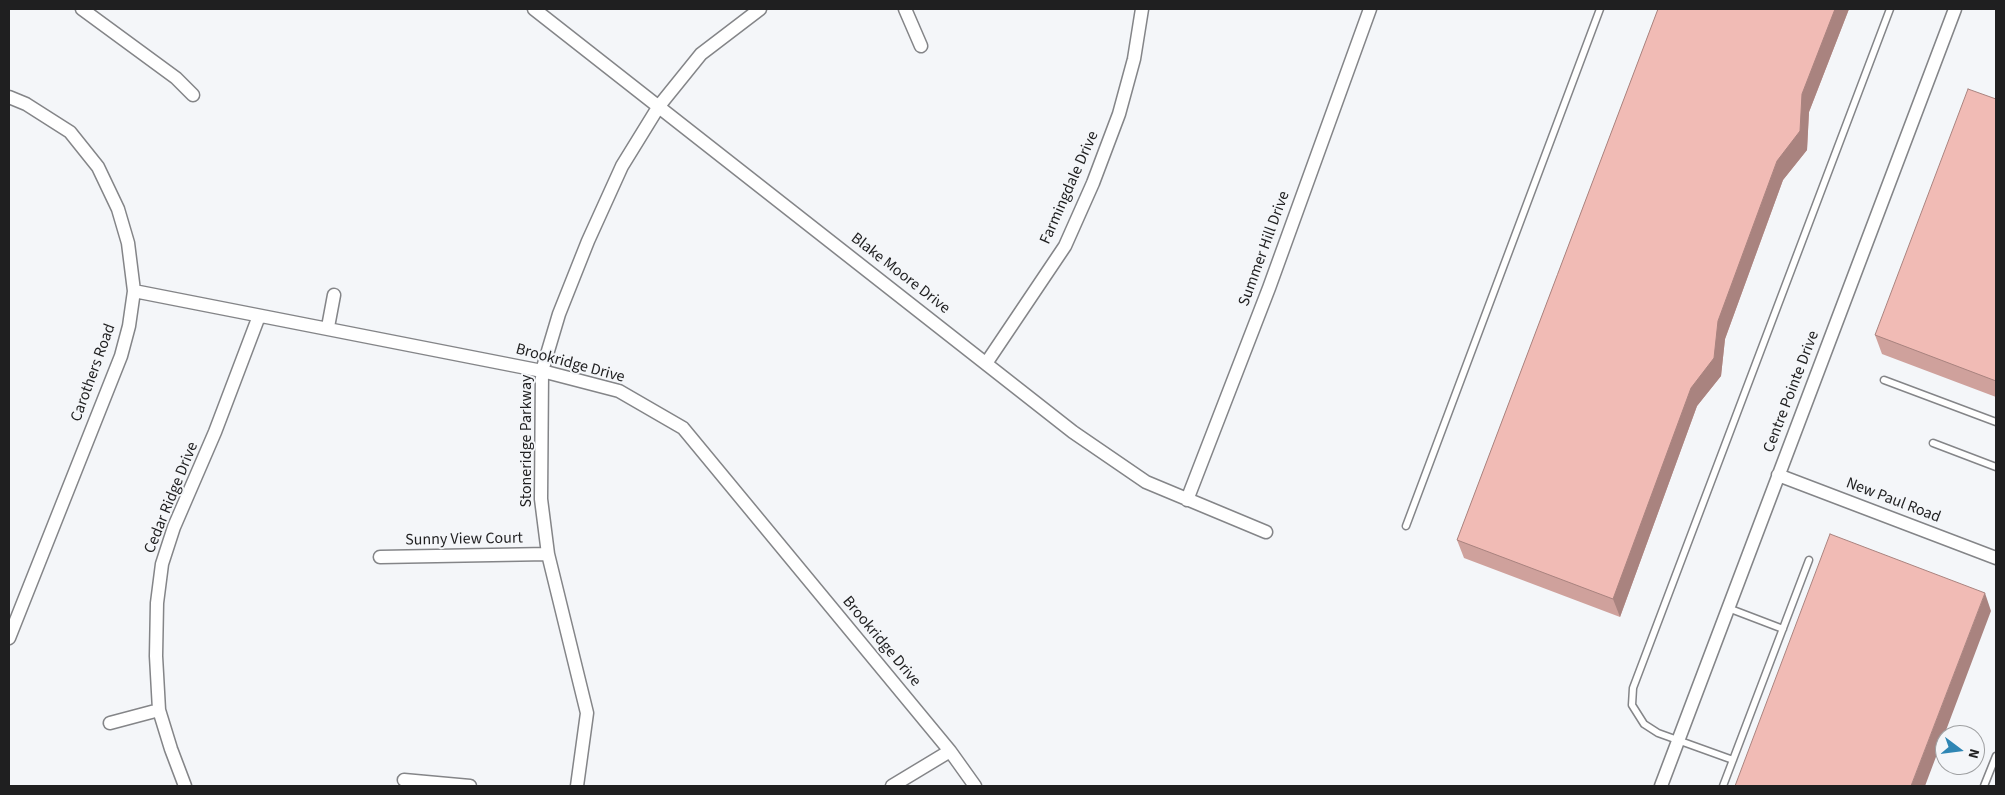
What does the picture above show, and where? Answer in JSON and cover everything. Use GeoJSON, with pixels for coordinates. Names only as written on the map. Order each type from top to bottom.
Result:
{"type":"FeatureCollection","features":[{"type":"Feature","properties":{"kind":"street"},"geometry":{"type":"LineString","coordinates":[[82,9],[176,78],[193,95]]}},
{"type":"Feature","properties":{"kind":"street","name":"Blake Moore Drive"},"geometry":{"type":"LineString","coordinates":[[534,9],[1074,432],[1146,482],[1266,532]]}},
{"type":"Feature","properties":{"kind":"street","name":"Stoneridge Parkway"},"geometry":{"type":"LineString","coordinates":[[577,786],[587,713],[548,554],[541,499],[542,371],[559,314],[588,241],[622,166],[659,106],[701,54],[760,9]]}},
{"type":"Feature","properties":{"kind":"street"},"geometry":{"type":"LineString","coordinates":[[905,9],[922,46]]}},
{"type":"Feature","properties":{"kind":"street","name":"Farmingdale Drive"},"geometry":{"type":"LineString","coordinates":[[986,362],[1065,246],[1094,183],[1119,114],[1134,59],[1142,9]]}},
{"type":"Feature","properties":{"kind":"street","name":"Summer Hill Drive"},"geometry":{"type":"LineString","coordinates":[[1187,500],[1269,288],[1370,9]]}},
{"type":"Feature","properties":{"kind":"street","name":"Centre Pointe Drive"},"geometry":{"type":"LineString","coordinates":[[1660,786],[1955,9]]}},
{"type":"Feature","properties":{"kind":"street","name":"Carothers Road"},"geometry":{"type":"LineString","coordinates":[[9,97],[26,104],[70,132],[98,167],[109,186],[128,243],[134,291],[129,326],[120,356],[9,638]]}},
{"type":"Feature","properties":{"kind":"street","name":"Brookridge Drive"},"geometry":{"type":"LineString","coordinates":[[134,291],[542,371],[620,391],[683,428],[950,750],[975,786]]}},
{"type":"Feature","properties":{"kind":"street"},"geometry":{"type":"LineString","coordinates":[[328,328],[334,295]]}},
{"type":"Feature","properties":{"kind":"street","name":"Cedar Ridge Drive"},"geometry":{"type":"LineString","coordinates":[[185,786],[159,710],[156,656],[157,603],[162,564],[174,527],[215,432],[259,316]]}},
{"type":"Feature","properties":{"kind":"street","name":"New Paul Road"},"geometry":{"type":"LineString","coordinates":[[1778,475],[1996,558]]}},
{"type":"Feature","properties":{"kind":"street","name":"Sunny View Court"},"geometry":{"type":"LineString","coordinates":[[380,557],[548,554]]}},
{"type":"Feature","properties":{"kind":"street"},"geometry":{"type":"LineString","coordinates":[[110,723],[159,710]]}},
{"type":"Feature","properties":{"kind":"street"},"geometry":{"type":"LineString","coordinates":[[892,786],[950,750]]}},
{"type":"Feature","properties":{"kind":"street"},"geometry":{"type":"LineString","coordinates":[[404,780],[470,786]]}},
{"type":"Feature","properties":{"kind":"lane"},"geometry":{"type":"LineString","coordinates":[[1406,526],[1600,9]]}},
{"type":"Feature","properties":{"kind":"lane"},"geometry":{"type":"LineString","coordinates":[[1733,760],[1653,730],[1640,721],[1632,705],[1633,688],[1890,9]]}},
{"type":"Feature","properties":{"kind":"lane"},"geometry":{"type":"LineString","coordinates":[[1884,380],[1996,422]]}},
{"type":"Feature","properties":{"kind":"lane"},"geometry":{"type":"LineString","coordinates":[[1933,443],[1996,467]]}},
{"type":"Feature","properties":{"kind":"lane"},"geometry":{"type":"LineString","coordinates":[[1723,786],[1809,560]]}},
{"type":"Feature","properties":{"kind":"lane"},"geometry":{"type":"LineString","coordinates":[[1728,608],[1783,629]]}},
{"type":"Feature","properties":{"kind":"lane"},"geometry":{"type":"LineString","coordinates":[[1984,786],[1996,756]]}},
{"type":"Feature","properties":{"kind":"building"},"geometry":{"type":"Polygon","coordinates":[[[1658,9],[1835,9],[1802,94],[1800,131],[1777,161],[1718,321],[1714,358],[1691,388],[1613,599],[1457,540],[1658,9]]]}},
{"type":"Feature","properties":{"kind":"building"},"geometry":{"type":"Polygon","coordinates":[[[1968,89],[1996,99],[1996,381],[1875,335],[1968,89]]]}},
{"type":"Feature","properties":{"kind":"building"},"geometry":{"type":"Polygon","coordinates":[[[1830,534],[1985,593],[1911,786],[1735,786],[1830,534]]]}}]}
